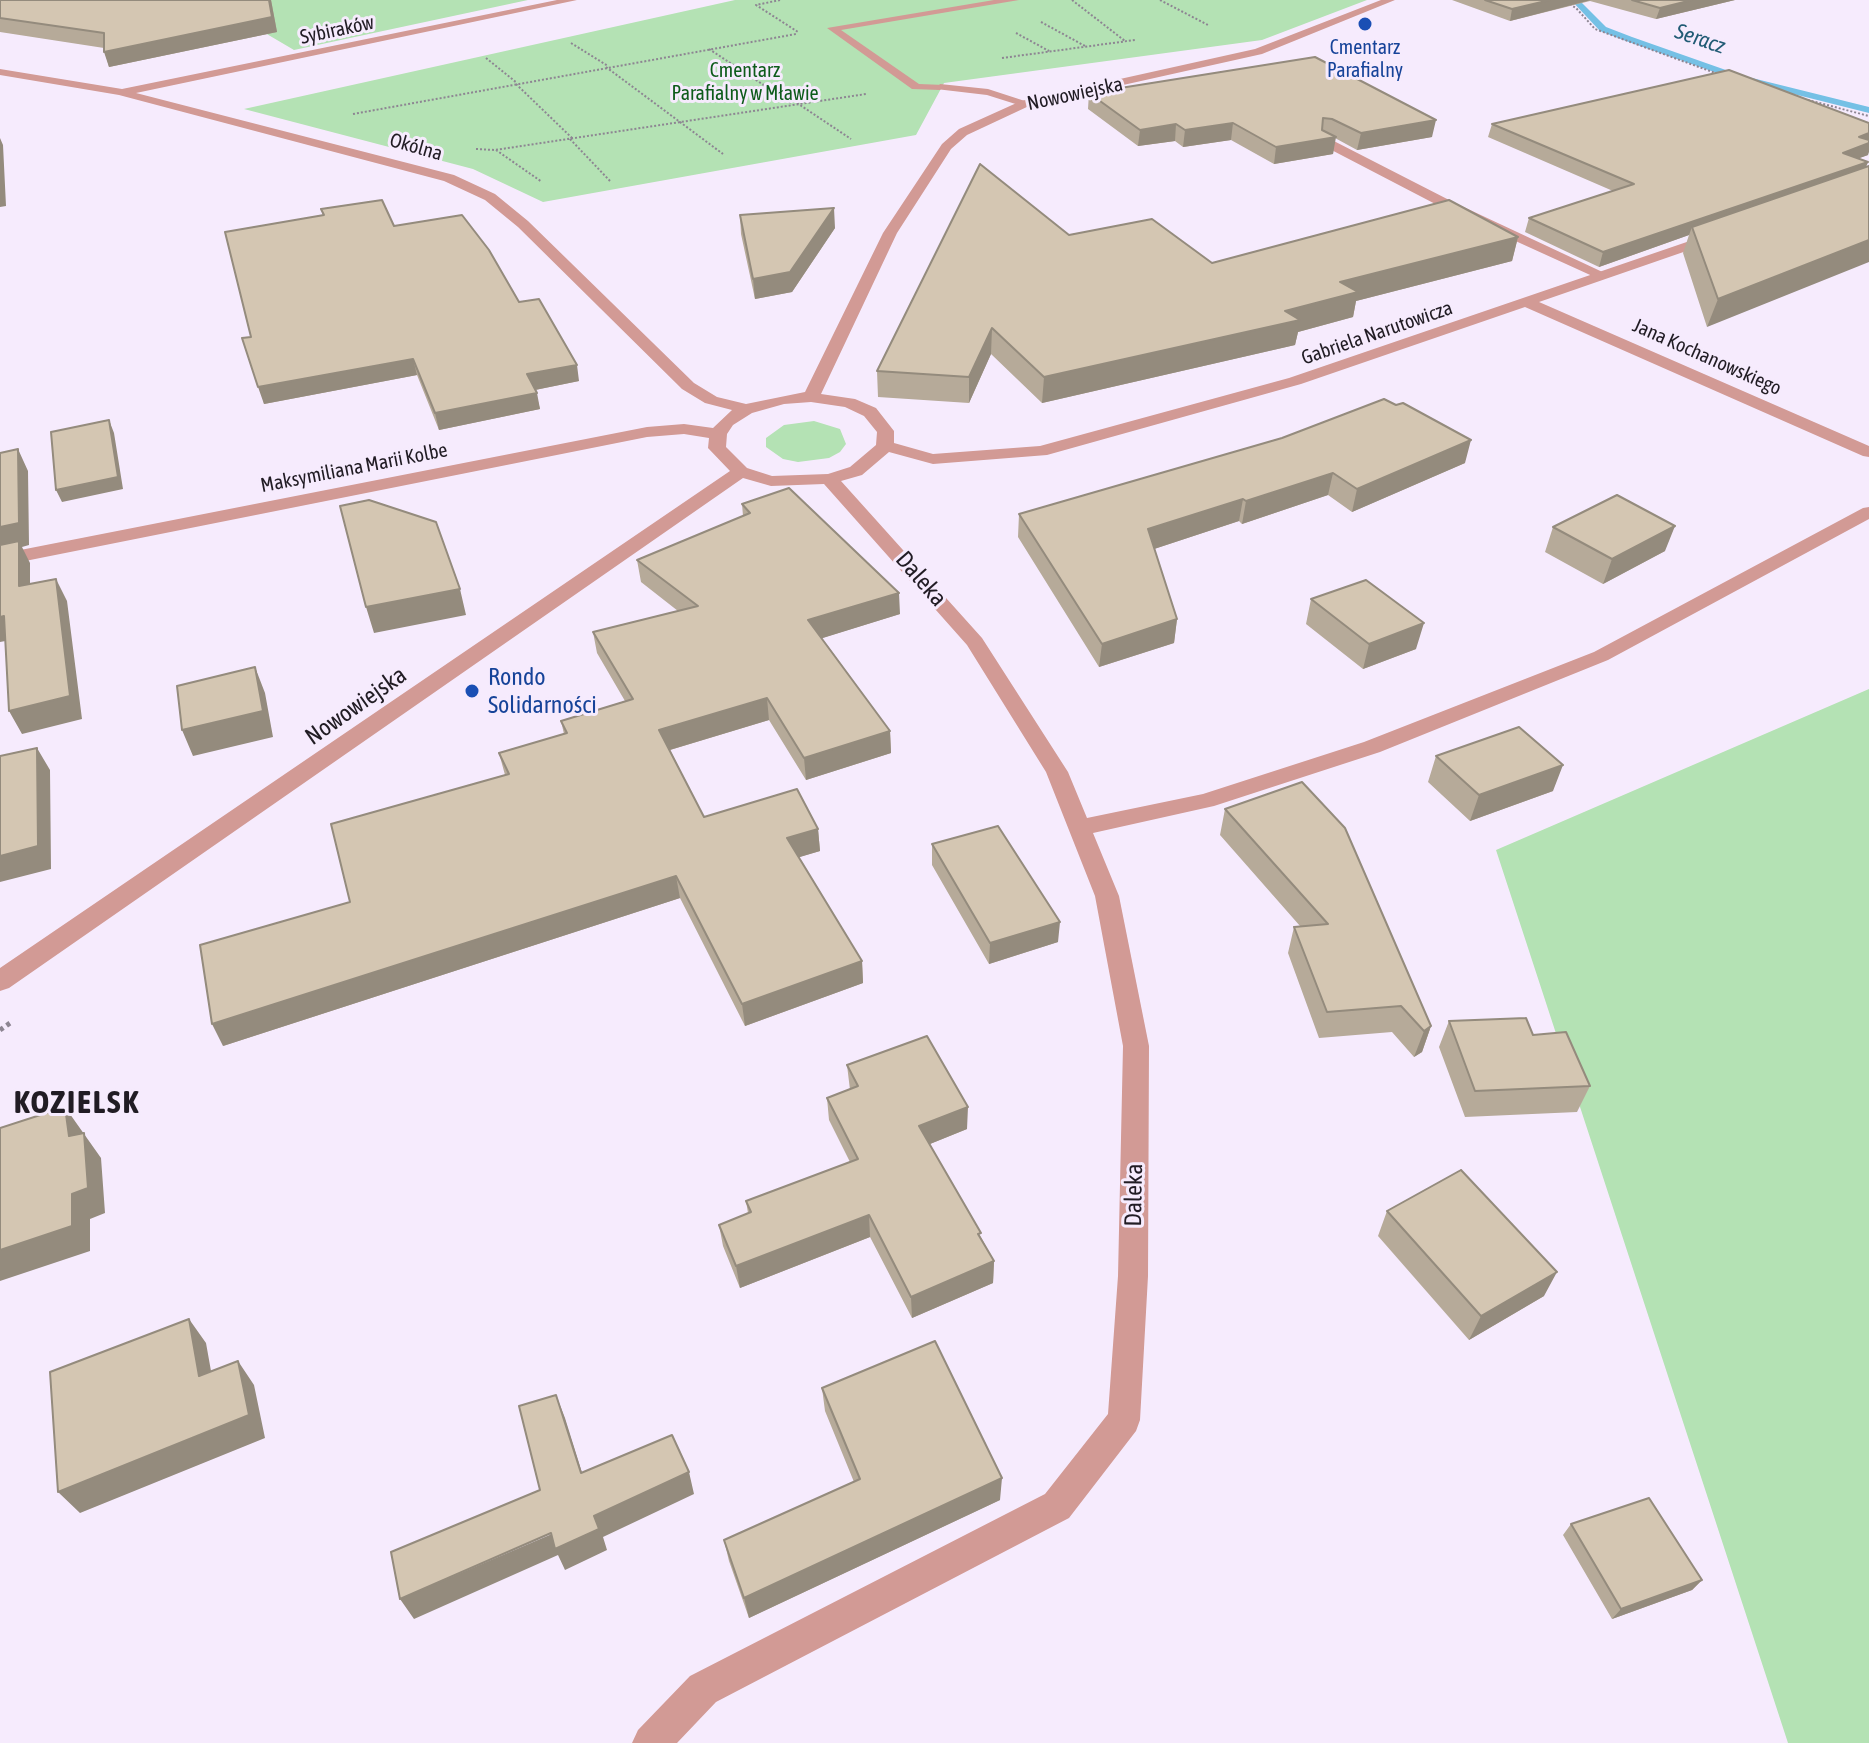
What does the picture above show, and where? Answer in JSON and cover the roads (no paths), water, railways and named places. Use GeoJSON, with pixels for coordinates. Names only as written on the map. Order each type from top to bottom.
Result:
{"type":"FeatureCollection","features":[{"type":"Feature","properties":{"kind":"street","name":"Sybiraków"},"geometry":{"type":"LineString","coordinates":[[120,92],[572,0]]}},
{"type":"Feature","properties":{"kind":"street","name":"Nowowiejska"},"geometry":{"type":"LineString","coordinates":[[811,397],[890,233],[946,147],[963,132],[1025,103],[1258,52],[1390,0]]}},
{"type":"Feature","properties":{"kind":"street"},"geometry":{"type":"LineString","coordinates":[[1010,1],[832,28],[916,87],[988,92],[1025,103]]}},
{"type":"Feature","properties":{"kind":"street","name":"Okólna"},"geometry":{"type":"LineString","coordinates":[[3,74],[120,92],[394,161],[449,178],[490,197],[523,224],[688,386],[711,400],[746,409]]}},
{"type":"Feature","properties":{"kind":"street"},"geometry":{"type":"LineString","coordinates":[[1324,141],[1448,205],[1604,276]]}},
{"type":"Feature","properties":{"kind":"street","name":"Gabriela Narutowicza"},"geometry":{"type":"LineString","coordinates":[[885,446],[933,459],[1041,451],[1295,381],[1737,228]]}},
{"type":"Feature","properties":{"kind":"street","name":"Jana Kochanowskiego"},"geometry":{"type":"LineString","coordinates":[[1527,302],[1869,452]]}},
{"type":"Feature","properties":{"kind":"street"},"geometry":{"type":"LineString","coordinates":[[811,397],[849,403],[870,412],[886,431],[885,446],[875,458],[856,471],[829,479],[771,481],[741,472],[717,448],[718,434],[727,421],[746,409],[783,399],[811,397]]}},
{"type":"Feature","properties":{"kind":"street","name":"Maksymiliana Marii Kolbe"},"geometry":{"type":"LineString","coordinates":[[0,560],[647,432],[684,429],[718,434]]}},
{"type":"Feature","properties":{"kind":"street","name":"Nowowiejska"},"geometry":{"type":"LineString","coordinates":[[0,981],[741,472]]}},
{"type":"Feature","properties":{"kind":"street","name":"Daleka"},"geometry":{"type":"LineString","coordinates":[[651,1743],[703,1689],[1057,1506],[1124,1420],[1133,1276],[1136,1046],[1107,896],[1057,772],[975,642],[829,479]]}},
{"type":"Feature","properties":{"kind":"street"},"geometry":{"type":"LineString","coordinates":[[1080,828],[1206,801],[1357,752],[1587,662],[1869,512]]}},
{"type":"Feature","properties":{"kind":"waterway","name":"Seracz"},"geometry":{"type":"LineString","coordinates":[[1575,0],[1603,29],[1629,39],[1737,77],[1869,110]]}},
{"type":"Feature","properties":{"kind":"place","name":"Cmentarz Parafialny"},"geometry":{"type":"Point","coordinates":[1365,24]}},
{"type":"Feature","properties":{"kind":"place","name":"Rondo Solidarności"},"geometry":{"type":"Point","coordinates":[472,691]}},
{"type":"Feature","properties":{"kind":"district","name":"KOZIELSK"},"geometry":{"type":"Point","coordinates":[77,1103]}},
{"type":"Feature","properties":{"kind":"park label","name":"Cmentarz Parafialny w Mławie"},"geometry":{"type":"Point","coordinates":[745,82]}}]}
